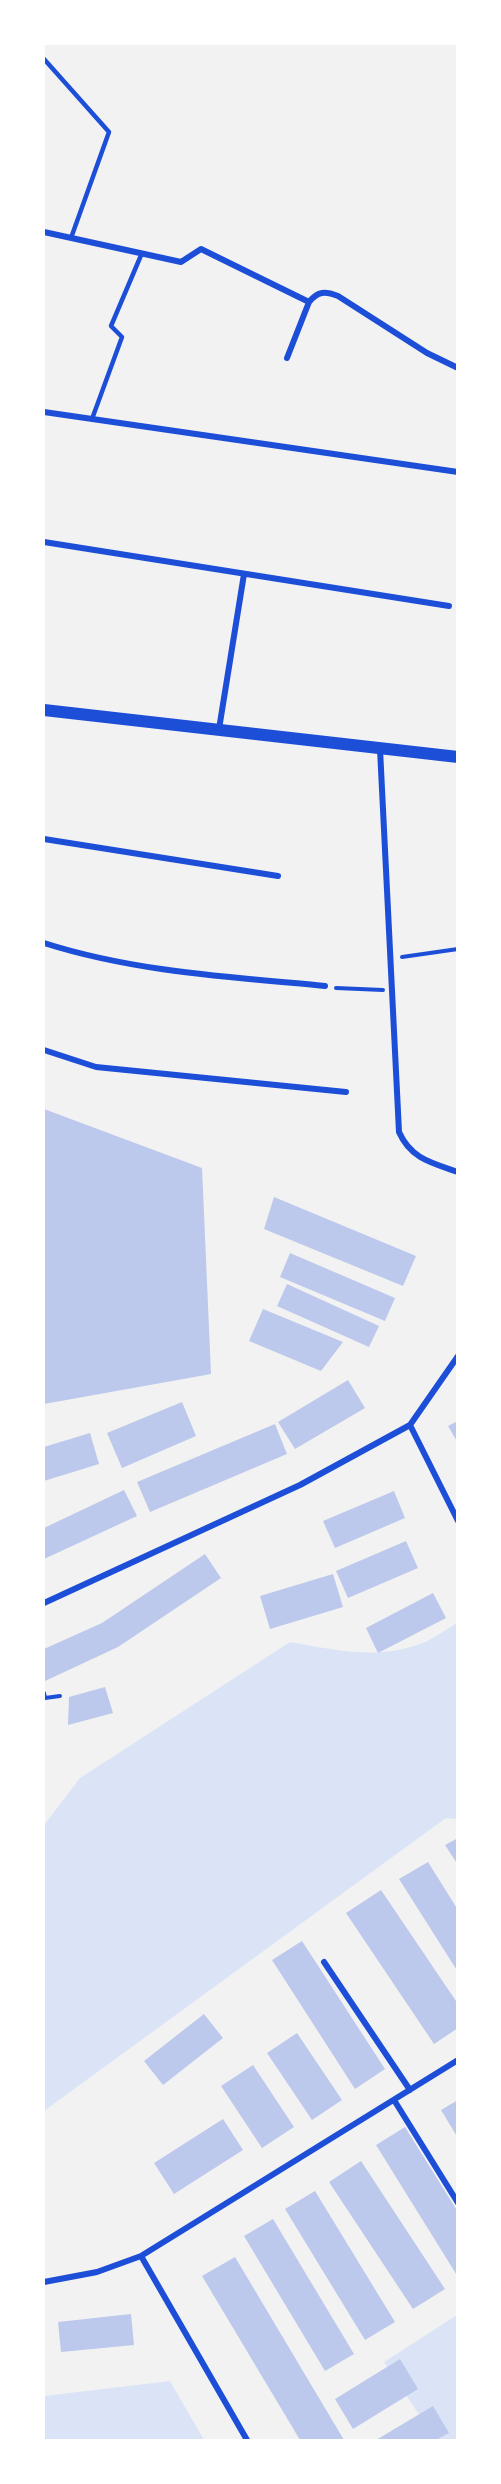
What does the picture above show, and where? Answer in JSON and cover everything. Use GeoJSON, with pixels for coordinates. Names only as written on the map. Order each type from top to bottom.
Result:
{"type":"FeatureCollection","features":[{"type":"Feature","properties":{"kind":"main road"},"geometry":{"type":"LineString","coordinates":[[44,710],[458,757]]}},
{"type":"Feature","properties":{"kind":"street"},"geometry":{"type":"LineString","coordinates":[[44,232],[181,262],[201,249],[309,302]]}},
{"type":"Feature","properties":{"kind":"street"},"geometry":{"type":"LineString","coordinates":[[287,358],[309,302],[315,294],[322,292],[338,296],[427,353],[458,368]]}},
{"type":"Feature","properties":{"kind":"street"},"geometry":{"type":"LineString","coordinates":[[44,412],[458,472]]}},
{"type":"Feature","properties":{"kind":"street"},"geometry":{"type":"LineString","coordinates":[[44,542],[449,606]]}},
{"type":"Feature","properties":{"kind":"street"},"geometry":{"type":"LineString","coordinates":[[219,730],[244,574]]}},
{"type":"Feature","properties":{"kind":"street"},"geometry":{"type":"LineString","coordinates":[[380,749],[399,1132],[405,1146],[414,1154],[458,1173]]}},
{"type":"Feature","properties":{"kind":"street"},"geometry":{"type":"LineString","coordinates":[[44,839],[278,876]]}},
{"type":"Feature","properties":{"kind":"street"},"geometry":{"type":"LineString","coordinates":[[44,943],[82,955],[142,968],[325,987]]}},
{"type":"Feature","properties":{"kind":"street"},"geometry":{"type":"LineString","coordinates":[[44,1050],[96,1067],[346,1092]]}},
{"type":"Feature","properties":{"kind":"street"},"geometry":{"type":"LineString","coordinates":[[44,1603],[300,1485],[410,1425],[458,1356]]}},
{"type":"Feature","properties":{"kind":"street"},"geometry":{"type":"LineString","coordinates":[[410,1425],[458,1521]]}},
{"type":"Feature","properties":{"kind":"street"},"geometry":{"type":"LineString","coordinates":[[324,1962],[410,2090]]}},
{"type":"Feature","properties":{"kind":"street"},"geometry":{"type":"LineString","coordinates":[[44,2282],[97,2272],[141,2256],[458,2060]]}},
{"type":"Feature","properties":{"kind":"street"},"geometry":{"type":"LineString","coordinates":[[394,2100],[458,2203]]}},
{"type":"Feature","properties":{"kind":"street"},"geometry":{"type":"LineString","coordinates":[[141,2256],[248,2440]]}},
{"type":"Feature","properties":{"kind":"lane"},"geometry":{"type":"LineString","coordinates":[[44,59],[109,132],[71,238]]}},
{"type":"Feature","properties":{"kind":"lane"},"geometry":{"type":"LineString","coordinates":[[92,419],[122,337],[111,326],[142,253]]}},
{"type":"Feature","properties":{"kind":"path"},"geometry":{"type":"LineString","coordinates":[[391,958],[458,949]]}},
{"type":"Feature","properties":{"kind":"path"},"geometry":{"type":"LineString","coordinates":[[325,987],[392,990]]}},
{"type":"Feature","properties":{"kind":"path"},"geometry":{"type":"LineString","coordinates":[[44,1693],[45,1698],[60,1696]]}},
{"type":"Feature","properties":{"kind":"shaded area"},"geometry":{"type":"Polygon","coordinates":[[[457,1623],[457,1819],[446,1818],[44,2111],[44,1825],[80,1778],[290,1642],[358,1652],[390,1651],[425,1642],[457,1623]]]}},
{"type":"Feature","properties":{"kind":"shaded area"},"geometry":{"type":"Polygon","coordinates":[[[457,2315],[457,2440],[436,2440],[384,2362],[457,2315]]]}},
{"type":"Feature","properties":{"kind":"shaded area"},"geometry":{"type":"Polygon","coordinates":[[[170,2381],[204,2440],[44,2440],[44,2396],[170,2381]]]}},
{"type":"Feature","properties":{"kind":"building"},"geometry":{"type":"Polygon","coordinates":[[[44,1109],[202,1168],[211,1374],[44,1404],[44,1109]]]}},
{"type":"Feature","properties":{"kind":"building"},"geometry":{"type":"Polygon","coordinates":[[[274,1197],[416,1256],[403,1286],[264,1229],[274,1197]]]}},
{"type":"Feature","properties":{"kind":"building"},"geometry":{"type":"Polygon","coordinates":[[[290,1253],[395,1298],[385,1321],[280,1277],[290,1253]]]}},
{"type":"Feature","properties":{"kind":"building"},"geometry":{"type":"Polygon","coordinates":[[[287,1284],[379,1326],[369,1347],[277,1306],[287,1284]]]}},
{"type":"Feature","properties":{"kind":"building"},"geometry":{"type":"Polygon","coordinates":[[[263,1309],[343,1342],[321,1371],[249,1341],[263,1309]]]}},
{"type":"Feature","properties":{"kind":"building"},"geometry":{"type":"Polygon","coordinates":[[[348,1380],[365,1408],[295,1449],[278,1422],[348,1380]]]}},
{"type":"Feature","properties":{"kind":"building"},"geometry":{"type":"Polygon","coordinates":[[[182,1402],[196,1436],[122,1468],[107,1433],[182,1402]]]}},
{"type":"Feature","properties":{"kind":"building"},"geometry":{"type":"Polygon","coordinates":[[[458,1421],[458,1443],[448,1426],[458,1421]]]}},
{"type":"Feature","properties":{"kind":"building"},"geometry":{"type":"Polygon","coordinates":[[[275,1424],[287,1454],[150,1512],[137,1482],[275,1424]]]}},
{"type":"Feature","properties":{"kind":"building"},"geometry":{"type":"Polygon","coordinates":[[[90,1433],[99,1464],[44,1481],[44,1447],[90,1433]]]}},
{"type":"Feature","properties":{"kind":"building"},"geometry":{"type":"Polygon","coordinates":[[[124,1490],[137,1516],[44,1559],[44,1528],[124,1490]]]}},
{"type":"Feature","properties":{"kind":"building"},"geometry":{"type":"Polygon","coordinates":[[[394,1491],[405,1518],[335,1548],[323,1521],[394,1491]]]}},
{"type":"Feature","properties":{"kind":"building"},"geometry":{"type":"Polygon","coordinates":[[[406,1541],[418,1568],[348,1598],[336,1571],[406,1541]]]}},
{"type":"Feature","properties":{"kind":"building"},"geometry":{"type":"Polygon","coordinates":[[[205,1554],[221,1578],[118,1647],[45,1681],[44,1649],[102,1623],[205,1554]]]}},
{"type":"Feature","properties":{"kind":"building"},"geometry":{"type":"Polygon","coordinates":[[[333,1574],[343,1607],[270,1629],[260,1596],[333,1574]]]}},
{"type":"Feature","properties":{"kind":"building"},"geometry":{"type":"Polygon","coordinates":[[[433,1593],[446,1618],[378,1653],[366,1628],[433,1593]]]}},
{"type":"Feature","properties":{"kind":"building"},"geometry":{"type":"Polygon","coordinates":[[[105,1687],[113,1713],[68,1725],[69,1697],[105,1687]]]}},
{"type":"Feature","properties":{"kind":"building"},"geometry":{"type":"Polygon","coordinates":[[[458,1838],[458,1865],[445,1845],[458,1838]]]}},
{"type":"Feature","properties":{"kind":"building"},"geometry":{"type":"Polygon","coordinates":[[[428,1862],[458,1910],[458,1972],[399,1879],[428,1862]]]}},
{"type":"Feature","properties":{"kind":"building"},"geometry":{"type":"Polygon","coordinates":[[[381,1890],[458,2004],[458,2028],[434,2044],[346,1913],[381,1890]]]}},
{"type":"Feature","properties":{"kind":"building"},"geometry":{"type":"Polygon","coordinates":[[[302,1941],[385,2069],[355,2089],[272,1960],[302,1941]]]}},
{"type":"Feature","properties":{"kind":"building"},"geometry":{"type":"Polygon","coordinates":[[[204,2014],[223,2038],[163,2085],[144,2061],[204,2014]]]}},
{"type":"Feature","properties":{"kind":"building"},"geometry":{"type":"Polygon","coordinates":[[[297,2033],[342,2100],[312,2120],[267,2053],[297,2033]]]}},
{"type":"Feature","properties":{"kind":"building"},"geometry":{"type":"Polygon","coordinates":[[[253,2065],[294,2127],[262,2148],[221,2086],[253,2065]]]}},
{"type":"Feature","properties":{"kind":"building"},"geometry":{"type":"Polygon","coordinates":[[[458,2100],[458,2138],[441,2110],[458,2100]]]}},
{"type":"Feature","properties":{"kind":"building"},"geometry":{"type":"Polygon","coordinates":[[[223,2119],[243,2150],[174,2194],[154,2163],[223,2119]]]}},
{"type":"Feature","properties":{"kind":"building"},"geometry":{"type":"Polygon","coordinates":[[[405,2127],[458,2212],[458,2277],[376,2145],[405,2127]]]}},
{"type":"Feature","properties":{"kind":"building"},"geometry":{"type":"Polygon","coordinates":[[[361,2161],[445,2289],[413,2309],[329,2182],[361,2161]]]}},
{"type":"Feature","properties":{"kind":"building"},"geometry":{"type":"Polygon","coordinates":[[[315,2191],[395,2322],[365,2340],[285,2209],[315,2191]]]}},
{"type":"Feature","properties":{"kind":"building"},"geometry":{"type":"Polygon","coordinates":[[[273,2219],[354,2354],[325,2371],[244,2236],[273,2219]]]}},
{"type":"Feature","properties":{"kind":"building"},"geometry":{"type":"Polygon","coordinates":[[[235,2257],[344,2440],[300,2440],[202,2276],[235,2257]]]}},
{"type":"Feature","properties":{"kind":"building"},"geometry":{"type":"Polygon","coordinates":[[[131,2314],[134,2345],[61,2352],[58,2322],[131,2314]]]}},
{"type":"Feature","properties":{"kind":"building"},"geometry":{"type":"Polygon","coordinates":[[[400,2359],[418,2389],[353,2429],[335,2399],[400,2359]]]}},
{"type":"Feature","properties":{"kind":"building"},"geometry":{"type":"Polygon","coordinates":[[[433,2406],[449,2433],[436,2440],[376,2440],[433,2406]]]}}]}
